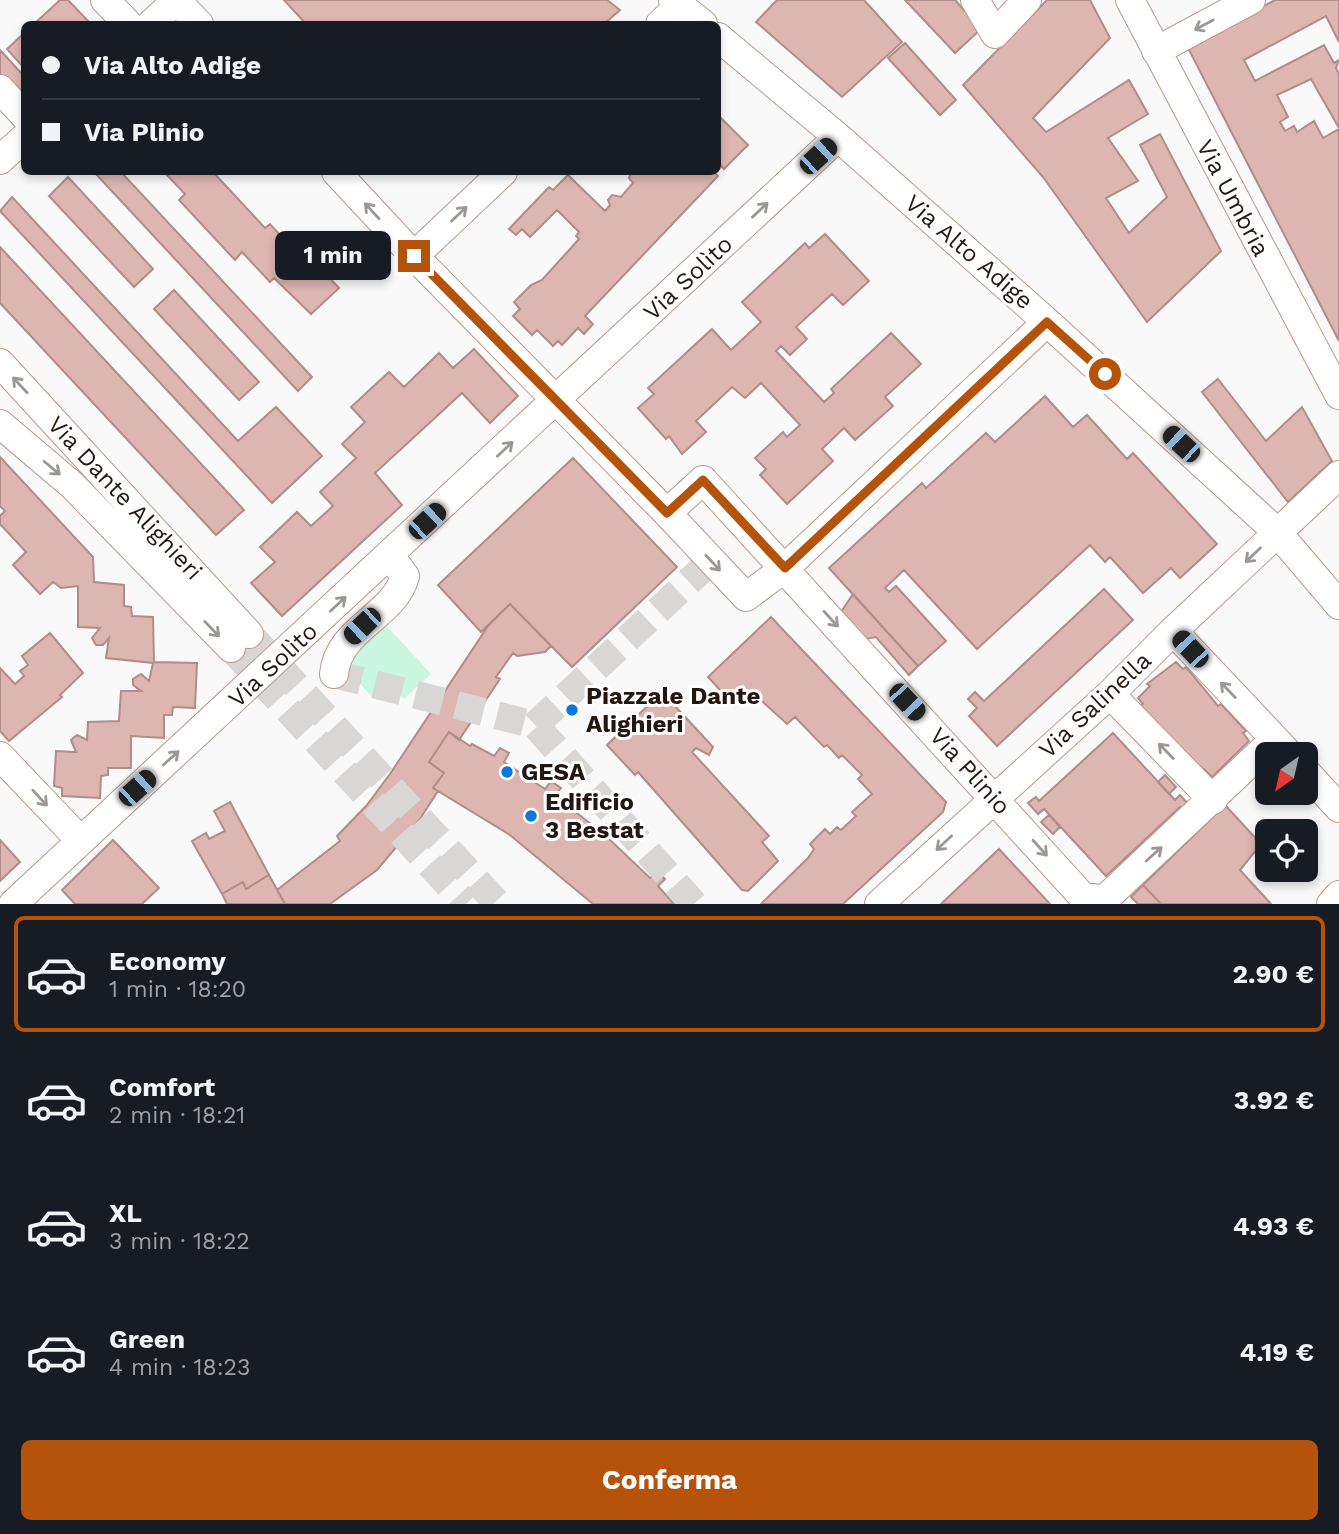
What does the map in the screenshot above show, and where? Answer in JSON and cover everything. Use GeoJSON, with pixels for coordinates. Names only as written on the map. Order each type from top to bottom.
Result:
{"type":"FeatureCollection","features":[{"type":"Feature","properties":{"kind":"street"},"geometry":{"type":"LineString","coordinates":[[105,0],[125,21]]}},
{"type":"Feature","properties":{"kind":"street"},"geometry":{"type":"LineString","coordinates":[[154,21],[177,0],[196,21]]}},
{"type":"Feature","properties":{"kind":"street"},"geometry":{"type":"LineString","coordinates":[[975,0],[995,34],[1027,0]]}},
{"type":"Feature","properties":{"kind":"street","name":"Via Umbria"},"geometry":{"type":"LineString","coordinates":[[1130,0],[1339,395]]}},
{"type":"Feature","properties":{"kind":"street"},"geometry":{"type":"LineString","coordinates":[[1156,51],[1251,0]]}},
{"type":"Feature","properties":{"kind":"street"},"geometry":{"type":"LineString","coordinates":[[662,21],[677,3],[699,21]]}},
{"type":"Feature","properties":{"kind":"street","name":"Via Alto Adige"},"geometry":{"type":"LineString","coordinates":[[721,40],[838,137],[1277,531],[1339,605]]}},
{"type":"Feature","properties":{"kind":"street"},"geometry":{"type":"LineString","coordinates":[[0,89],[21,112]]}},
{"type":"Feature","properties":{"kind":"street","name":"Via Solìto"},"geometry":{"type":"LineString","coordinates":[[13,904],[838,137]]}},
{"type":"Feature","properties":{"kind":"street"},"geometry":{"type":"LineString","coordinates":[[0,160],[21,141]]}},
{"type":"Feature","properties":{"kind":"street"},"geometry":{"type":"LineString","coordinates":[[339,175],[414,256],[746,597],[785,568],[1047,322]]}},
{"type":"Feature","properties":{"kind":"street"},"geometry":{"type":"LineString","coordinates":[[414,256],[500,175]]}},
{"type":"Feature","properties":{"kind":"street","name":"Via Dante Alighieri"},"geometry":{"type":"LineString","coordinates":[[0,363],[240,641],[72,485],[0,424]]}},
{"type":"Feature","properties":{"kind":"street","name":"Via Salinella"},"geometry":{"type":"LineString","coordinates":[[879,904],[1110,694],[1172,631],[1339,475]]}},
{"type":"Feature","properties":{"kind":"street","name":"Via Plinio"},"geometry":{"type":"LineString","coordinates":[[667,513],[703,480],[995,797],[1082,896],[1104,900],[1213,800]]}},
{"type":"Feature","properties":{"kind":"street"},"geometry":{"type":"LineString","coordinates":[[334,674],[335,661],[343,644],[401,590],[405,576],[390,555]]}},
{"type":"Feature","properties":{"kind":"street"},"geometry":{"type":"LineString","coordinates":[[1172,631],[1277,742]]}},
{"type":"Feature","properties":{"kind":"street"},"geometry":{"type":"LineString","coordinates":[[1110,694],[1213,800],[1255,768]]}},
{"type":"Feature","properties":{"kind":"street"},"geometry":{"type":"LineString","coordinates":[[0,756],[80,840]]}},
{"type":"Feature","properties":{"kind":"street"},"geometry":{"type":"LineString","coordinates":[[1318,785],[1339,808]]}},
{"type":"Feature","properties":{"kind":"street"},"geometry":{"type":"LineString","coordinates":[[1331,904],[1339,895]]}},
{"type":"Feature","properties":{"kind":"green space"},"geometry":{"type":"Polygon","coordinates":[[[384,623],[431,674],[404,699],[389,683],[373,698],[347,669],[347,659],[384,623]]]}},
{"type":"Feature","properties":{"kind":"building"},"geometry":{"type":"Polygon","coordinates":[[[60,0],[68,0],[88,21],[37,21],[60,0]]]}},
{"type":"Feature","properties":{"kind":"building"},"geometry":{"type":"Polygon","coordinates":[[[284,0],[607,0],[620,10],[607,21],[303,21],[284,0]]]}},
{"type":"Feature","properties":{"kind":"building"},"geometry":{"type":"Polygon","coordinates":[[[777,0],[864,0],[902,42],[842,97],[756,22],[777,0]]]}},
{"type":"Feature","properties":{"kind":"building"},"geometry":{"type":"Polygon","coordinates":[[[905,0],[955,0],[981,29],[955,53],[905,0]]]}},
{"type":"Feature","properties":{"kind":"building"},"geometry":{"type":"Polygon","coordinates":[[[1047,0],[1090,0],[1110,38],[1033,118],[1046,132],[1129,80],[1148,114],[1108,138],[1138,181],[1106,198],[1129,233],[1167,197],[1140,145],[1160,134],[1221,251],[1147,322],[1043,177],[963,85],[1047,0]]]}},
{"type":"Feature","properties":{"kind":"building"},"geometry":{"type":"Polygon","coordinates":[[[1275,0],[1339,0],[1339,42],[1326,16],[1244,60],[1255,81],[1324,45],[1334,63],[1339,60],[1336,68],[1339,74],[1339,128],[1311,79],[1277,95],[1288,117],[1280,122],[1285,131],[1294,126],[1297,132],[1314,121],[1323,138],[1339,129],[1339,341],[1188,48],[1275,0]]]}},
{"type":"Feature","properties":{"kind":"building"},"geometry":{"type":"Polygon","coordinates":[[[21,36],[21,65],[7,49],[21,36]]]}},
{"type":"Feature","properties":{"kind":"building"},"geometry":{"type":"Polygon","coordinates":[[[905,43],[956,100],[940,115],[888,58],[905,43]]]}},
{"type":"Feature","properties":{"kind":"building"},"geometry":{"type":"Polygon","coordinates":[[[0,50],[21,73],[21,97],[0,74],[0,50]]]}},
{"type":"Feature","properties":{"kind":"building"},"geometry":{"type":"Polygon","coordinates":[[[721,118],[748,145],[724,169],[721,166],[721,118]]]}},
{"type":"Feature","properties":{"kind":"building"},"geometry":{"type":"Polygon","coordinates":[[[97,175],[124,175],[312,377],[298,391],[97,175]]]}},
{"type":"Feature","properties":{"kind":"building"},"geometry":{"type":"Polygon","coordinates":[[[167,175],[216,175],[265,228],[270,224],[291,247],[296,242],[339,288],[311,314],[274,278],[270,282],[242,252],[235,260],[179,200],[185,194],[167,175]]]}},
{"type":"Feature","properties":{"kind":"building"},"geometry":{"type":"Polygon","coordinates":[[[568,175],[605,211],[610,205],[608,200],[612,195],[621,197],[633,183],[630,175],[718,176],[585,316],[593,324],[584,334],[578,328],[562,345],[558,341],[553,346],[537,330],[532,335],[513,316],[520,309],[514,302],[531,285],[542,280],[579,239],[576,236],[579,232],[557,210],[530,237],[522,229],[516,235],[509,229],[549,187],[553,190],[568,175]]]}},
{"type":"Feature","properties":{"kind":"building"},"geometry":{"type":"Polygon","coordinates":[[[68,177],[153,269],[134,287],[49,196],[68,177]]]}},
{"type":"Feature","properties":{"kind":"building"},"geometry":{"type":"Polygon","coordinates":[[[12,197],[238,441],[276,407],[322,456],[272,503],[0,211],[12,197]]]}},
{"type":"Feature","properties":{"kind":"building"},"geometry":{"type":"Polygon","coordinates":[[[825,234],[869,281],[843,305],[832,294],[796,327],[807,339],[790,355],[781,346],[776,351],[824,402],[834,393],[831,389],[891,333],[921,364],[885,397],[893,406],[855,440],[844,428],[822,449],[833,461],[787,504],[760,475],[766,469],[755,458],[783,432],[787,437],[800,425],[761,383],[745,398],[732,387],[696,421],[706,432],[682,454],[669,436],[666,439],[638,408],[654,394],[648,388],[712,329],[731,350],[761,322],[742,302],[805,243],[809,248],[825,234]]]}},
{"type":"Feature","properties":{"kind":"building"},"geometry":{"type":"Polygon","coordinates":[[[0,247],[244,510],[216,535],[0,303],[0,247]]]}},
{"type":"Feature","properties":{"kind":"building"},"geometry":{"type":"Polygon","coordinates":[[[174,290],[259,382],[239,400],[154,309],[174,290]]]}},
{"type":"Feature","properties":{"kind":"building"},"geometry":{"type":"Polygon","coordinates":[[[474,349],[518,396],[490,423],[462,393],[375,473],[402,505],[282,616],[251,583],[275,562],[260,547],[297,512],[311,526],[333,506],[320,492],[356,458],[342,444],[365,422],[351,407],[389,372],[404,387],[439,353],[453,368],[474,349]]]}},
{"type":"Feature","properties":{"kind":"building"},"geometry":{"type":"Polygon","coordinates":[[[1218,379],[1266,441],[1302,407],[1332,461],[1288,502],[1202,392],[1218,379]]]}},
{"type":"Feature","properties":{"kind":"building"},"geometry":{"type":"Polygon","coordinates":[[[1045,396],[1073,427],[1087,415],[1127,459],[1133,453],[1217,544],[1180,578],[1171,568],[1143,593],[1110,557],[1105,562],[1090,545],[977,649],[904,570],[885,588],[889,592],[896,586],[946,641],[918,666],[829,568],[922,483],[926,488],[986,433],[995,442],[1045,396]]]}},
{"type":"Feature","properties":{"kind":"building"},"geometry":{"type":"Polygon","coordinates":[[[0,457],[93,557],[94,582],[124,585],[124,606],[131,607],[132,616],[153,617],[154,662],[197,663],[195,708],[173,707],[172,715],[164,715],[164,738],[131,736],[131,768],[108,768],[108,775],[101,776],[100,798],[62,796],[62,788],[54,786],[56,751],[76,752],[71,740],[77,735],[87,740],[88,722],[119,721],[121,691],[141,691],[133,685],[133,679],[141,674],[149,681],[153,663],[106,658],[109,638],[103,645],[96,645],[92,638],[100,628],[78,627],[78,586],[61,588],[53,582],[40,594],[13,565],[26,552],[0,524],[0,516],[5,511],[0,506],[0,457]]]}},
{"type":"Feature","properties":{"kind":"building"},"geometry":{"type":"Polygon","coordinates":[[[573,458],[677,567],[572,667],[510,604],[481,632],[438,585],[573,458]]]}},
{"type":"Feature","properties":{"kind":"building"},"geometry":{"type":"Polygon","coordinates":[[[1104,589],[1133,620],[997,746],[969,716],[977,708],[968,699],[975,692],[984,701],[1104,589]]]}},
{"type":"Feature","properties":{"kind":"building"},"geometry":{"type":"Polygon","coordinates":[[[853,594],[918,666],[909,675],[876,637],[865,639],[841,612],[853,594]]]}},
{"type":"Feature","properties":{"kind":"building"},"geometry":{"type":"Polygon","coordinates":[[[510,604],[551,646],[545,652],[517,656],[513,653],[496,677],[500,679],[459,740],[449,732],[429,762],[444,773],[433,788],[438,791],[420,819],[377,870],[330,904],[285,904],[277,890],[340,841],[337,836],[366,806],[390,774],[488,626],[510,604]]]}},
{"type":"Feature","properties":{"kind":"building"},"geometry":{"type":"Polygon","coordinates":[[[771,617],[946,802],[943,812],[843,904],[761,904],[808,858],[814,849],[810,844],[825,829],[830,834],[837,827],[841,830],[856,816],[852,812],[872,794],[858,779],[862,775],[842,755],[839,758],[827,745],[824,747],[795,717],[787,724],[751,691],[735,706],[708,677],[771,617]]]}},
{"type":"Feature","properties":{"kind":"building"},"geometry":{"type":"Polygon","coordinates":[[[50,633],[83,673],[60,695],[62,697],[9,741],[0,731],[0,668],[15,684],[24,676],[20,671],[28,665],[22,656],[50,633]]]}},
{"type":"Feature","properties":{"kind":"building"},"geometry":{"type":"Polygon","coordinates":[[[1176,662],[1183,669],[1186,667],[1218,706],[1221,704],[1246,731],[1243,733],[1249,741],[1212,777],[1204,769],[1200,772],[1140,707],[1143,704],[1138,698],[1150,686],[1147,684],[1176,662]]]}},
{"type":"Feature","properties":{"kind":"building"},"geometry":{"type":"Polygon","coordinates":[[[662,692],[713,747],[709,755],[696,748],[692,752],[769,836],[762,842],[778,861],[748,891],[742,890],[638,772],[635,775],[607,745],[662,692]]]}},
{"type":"Feature","properties":{"kind":"building","name":"Edificio 3 Bestat"},"geometry":{"type":"Polygon","coordinates":[[[449,732],[470,746],[472,744],[494,756],[500,748],[509,753],[504,762],[545,789],[551,781],[561,788],[555,796],[600,831],[606,824],[615,831],[608,838],[650,878],[658,872],[665,879],[658,886],[674,904],[593,904],[510,835],[433,788],[444,773],[429,762],[449,732]]]}},
{"type":"Feature","properties":{"kind":"building"},"geometry":{"type":"Polygon","coordinates":[[[1113,733],[1175,800],[1180,795],[1189,805],[1183,810],[1180,807],[1106,876],[1044,809],[1038,814],[1028,803],[1036,797],[1039,801],[1113,733]]]}},
{"type":"Feature","properties":{"kind":"building"},"geometry":{"type":"Polygon","coordinates":[[[1165,775],[1176,787],[1169,794],[1158,782],[1165,775]]]}},
{"type":"Feature","properties":{"kind":"building"},"geometry":{"type":"Polygon","coordinates":[[[230,802],[269,875],[246,889],[243,882],[222,894],[192,841],[206,833],[209,839],[225,831],[214,811],[230,802]]]}},
{"type":"Feature","properties":{"kind":"building"},"geometry":{"type":"Polygon","coordinates":[[[1225,805],[1255,838],[1255,851],[1240,870],[1271,904],[1161,904],[1143,885],[1225,805]]]}},
{"type":"Feature","properties":{"kind":"building"},"geometry":{"type":"Polygon","coordinates":[[[1049,815],[1060,827],[1053,834],[1041,822],[1049,815]]]}},
{"type":"Feature","properties":{"kind":"building"},"geometry":{"type":"Polygon","coordinates":[[[0,840],[20,862],[0,881],[0,840]]]}},
{"type":"Feature","properties":{"kind":"building"},"geometry":{"type":"Polygon","coordinates":[[[113,840],[159,888],[142,904],[75,904],[62,890],[113,840]]]}},
{"type":"Feature","properties":{"kind":"building"},"geometry":{"type":"Polygon","coordinates":[[[999,849],[1050,904],[941,904],[999,849]]]}},
{"type":"Feature","properties":{"kind":"building"},"geometry":{"type":"Polygon","coordinates":[[[269,875],[285,904],[227,904],[222,894],[243,882],[246,889],[269,875]]]}},
{"type":"Feature","properties":{"kind":"building"},"geometry":{"type":"Polygon","coordinates":[[[1143,885],[1161,904],[1138,904],[1131,897],[1143,885]]]}},
{"type":"Feature","properties":{"kind":"tunnel"},"geometry":{"type":"LineString","coordinates":[[535,725],[711,561]]}},
{"type":"Feature","properties":{"kind":"tunnel"},"geometry":{"type":"LineString","coordinates":[[249,634],[498,904]]}},
{"type":"Feature","properties":{"kind":"tunnel"},"geometry":{"type":"LineString","coordinates":[[231,648],[466,904]]}},
{"type":"Feature","properties":{"kind":"tunnel"},"geometry":{"type":"LineString","coordinates":[[334,674],[535,725],[694,904]]}},
{"type":"Feature","properties":{"kind":"place","name":"Piazzale Dante Alighieri"},"geometry":{"type":"Point","coordinates":[572,710]}},
{"type":"Feature","properties":{"kind":"place","name":"GESA"},"geometry":{"type":"Point","coordinates":[507,772]}},
{"type":"Feature","properties":{"kind":"place","name":"Edificio 3 Bestat"},"geometry":{"type":"Point","coordinates":[531,816]}},
{"type":"Feature","properties":{"kind":"route"},"geometry":{"type":"LineString","coordinates":[[414,256],[667,513],[703,480],[785,568],[1047,322],[1105,374]]}}]}
